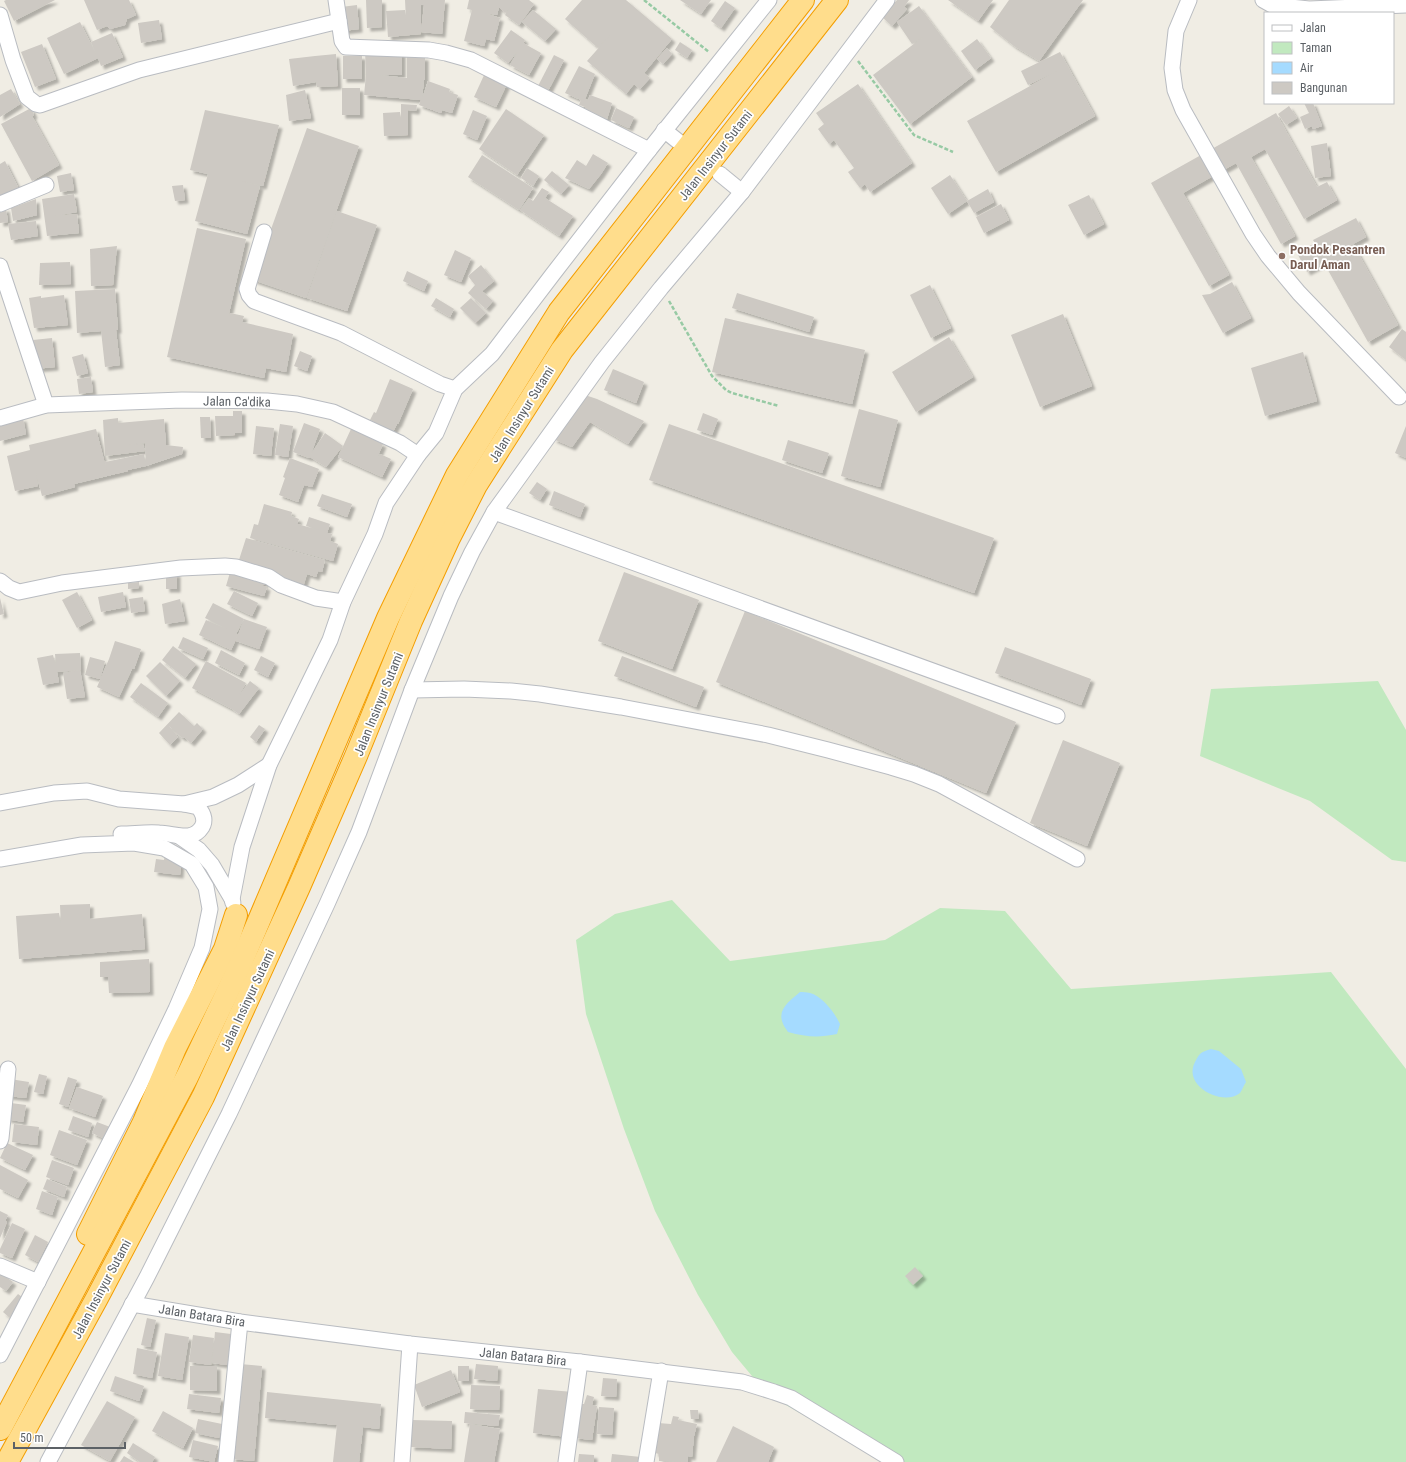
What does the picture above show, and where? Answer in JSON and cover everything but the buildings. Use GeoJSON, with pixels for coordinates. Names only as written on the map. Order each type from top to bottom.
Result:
{"type":"FeatureCollection","features":[{"type":"Feature","properties":{"kind":"highway","name":"Jalan Insinyur Sutami"},"geometry":{"type":"LineString","coordinates":[[0,1429],[187,1077],[237,972],[388,618],[457,474],[559,312],[803,0]]}},
{"type":"Feature","properties":{"kind":"highway","name":"Jalan Insinyur Sutami"},"geometry":{"type":"LineString","coordinates":[[7,1462],[97,1298],[203,1098],[299,887],[356,756],[418,607],[449,538],[476,485],[562,350],[837,0]]}},
{"type":"Feature","properties":{"kind":"highway"},"geometry":{"type":"LineString","coordinates":[[0,1408],[144,1122],[175,1048],[225,949],[234,907]]}},
{"type":"Feature","properties":{"kind":"street"},"geometry":{"type":"LineString","coordinates":[[336,0],[342,41],[346,46],[428,50],[471,60],[649,150]]}},
{"type":"Feature","properties":{"kind":"street"},"geometry":{"type":"LineString","coordinates":[[234,907],[242,847],[269,765],[330,640],[343,602],[375,534],[386,503],[418,455],[436,434],[455,389],[492,354],[664,130],[769,0]]}},
{"type":"Feature","properties":{"kind":"street"},"geometry":{"type":"LineString","coordinates":[[48,1462],[147,1277],[229,1114],[359,832],[412,690],[451,596],[472,552],[494,512],[602,362],[661,288],[742,192],[888,0]]}},
{"type":"Feature","properties":{"kind":"street"},"geometry":{"type":"LineString","coordinates":[[1189,0],[1176,31],[1172,68],[1175,90],[1183,110],[1253,234],[1268,256],[1299,294],[1399,397]]}},
{"type":"Feature","properties":{"kind":"street"},"geometry":{"type":"LineString","coordinates":[[1262,0],[1272,5],[1309,9],[1406,5]]}},
{"type":"Feature","properties":{"kind":"street"},"geometry":{"type":"LineString","coordinates":[[0,15],[13,60],[27,97],[36,104],[40,105],[139,70],[339,21]]}},
{"type":"Feature","properties":{"kind":"street"},"geometry":{"type":"LineString","coordinates":[[664,130],[679,142]]}},
{"type":"Feature","properties":{"kind":"street"},"geometry":{"type":"LineString","coordinates":[[720,174],[742,192]]}},
{"type":"Feature","properties":{"kind":"street"},"geometry":{"type":"LineString","coordinates":[[0,204],[46,185]]}},
{"type":"Feature","properties":{"kind":"street"},"geometry":{"type":"LineString","coordinates":[[264,232],[247,289],[249,295],[254,301],[341,333],[440,384],[455,389]]}},
{"type":"Feature","properties":{"kind":"street"},"geometry":{"type":"LineString","coordinates":[[0,266],[46,405]]}},
{"type":"Feature","properties":{"kind":"street","name":"Jalan Ca'dika"},"geometry":{"type":"LineString","coordinates":[[0,418],[46,405],[182,400],[267,401],[297,404],[333,412],[400,443],[418,455]]}},
{"type":"Feature","properties":{"kind":"street"},"geometry":{"type":"LineString","coordinates":[[494,512],[1058,716]]}},
{"type":"Feature","properties":{"kind":"street"},"geometry":{"type":"LineString","coordinates":[[0,581],[9,588],[18,592],[62,583],[181,568],[225,566],[236,567],[269,577],[281,585],[316,598],[343,602]]}},
{"type":"Feature","properties":{"kind":"street"},"geometry":{"type":"LineString","coordinates":[[412,690],[477,690],[540,694],[620,707],[768,735],[828,750],[914,774],[939,784],[1077,859]]}},
{"type":"Feature","properties":{"kind":"street"},"geometry":{"type":"LineString","coordinates":[[184,804],[213,797],[269,765]]}},
{"type":"Feature","properties":{"kind":"street"},"geometry":{"type":"LineString","coordinates":[[0,804],[54,793],[87,791],[119,799],[184,804],[198,807],[204,814],[204,824],[199,832],[192,836],[159,833],[107,835],[82,845]]}},
{"type":"Feature","properties":{"kind":"street"},"geometry":{"type":"LineString","coordinates":[[179,836],[199,850],[212,865],[234,907]]}},
{"type":"Feature","properties":{"kind":"street"},"geometry":{"type":"LineString","coordinates":[[0,859],[82,845],[134,843],[164,848],[192,864],[206,887],[210,909],[202,948],[176,1009],[139,1086],[0,1355]]}},
{"type":"Feature","properties":{"kind":"street"},"geometry":{"type":"LineString","coordinates":[[0,1141],[2,1138],[8,1069]]}},
{"type":"Feature","properties":{"kind":"street"},"geometry":{"type":"LineString","coordinates":[[0,1266],[38,1282]]}},
{"type":"Feature","properties":{"kind":"street","name":"Jalan Batara Bira"},"geometry":{"type":"LineString","coordinates":[[132,1304],[240,1322],[410,1344],[660,1371],[742,1382],[790,1398],[896,1462]]}},
{"type":"Feature","properties":{"kind":"street"},"geometry":{"type":"LineString","coordinates":[[226,1462],[240,1322]]}},
{"type":"Feature","properties":{"kind":"street"},"geometry":{"type":"LineString","coordinates":[[402,1462],[410,1344]]}},
{"type":"Feature","properties":{"kind":"street"},"geometry":{"type":"LineString","coordinates":[[566,1462],[580,1362]]}},
{"type":"Feature","properties":{"kind":"street"},"geometry":{"type":"LineString","coordinates":[[646,1462],[660,1371]]}},
{"type":"Feature","properties":{"kind":"path"},"geometry":{"type":"LineString","coordinates":[[644,0],[720,62]]}},
{"type":"Feature","properties":{"kind":"path"},"geometry":{"type":"LineString","coordinates":[[850,50],[914,135],[953,152]]}},
{"type":"Feature","properties":{"kind":"path"},"geometry":{"type":"LineString","coordinates":[[661,288],[712,376],[726,390],[732,393],[779,406]]}},
{"type":"Feature","properties":{"kind":"green space"},"geometry":{"type":"Polygon","coordinates":[[[1378,681],[1406,730],[1406,862],[1392,860],[1310,801],[1200,756],[1211,689],[1378,681]]]}},
{"type":"Feature","properties":{"kind":"green space"},"geometry":{"type":"Polygon","coordinates":[[[672,900],[730,961],[885,940],[940,908],[1005,911],[1071,989],[1331,972],[1406,1069],[1406,1462],[884,1462],[767,1394],[732,1352],[698,1295],[655,1211],[624,1129],[586,1014],[576,940],[615,914],[672,900]]]}},
{"type":"Feature","properties":{"kind":"water"},"geometry":{"type":"Polygon","coordinates":[[[800,992],[808,992],[815,995],[828,1006],[840,1024],[837,1034],[812,1036],[788,1032],[782,1021],[782,1012],[786,1004],[800,992]]]}},
{"type":"Feature","properties":{"kind":"water"},"geometry":{"type":"Polygon","coordinates":[[[1211,1049],[1219,1051],[1241,1069],[1246,1082],[1240,1093],[1233,1097],[1215,1096],[1206,1092],[1194,1079],[1193,1071],[1196,1059],[1201,1053],[1211,1049]]]}},
{"type":"Feature","properties":{"kind":"place","name":"Pondok Pesantren Darul Aman"},"geometry":{"type":"Point","coordinates":[1282,256]}}]}
